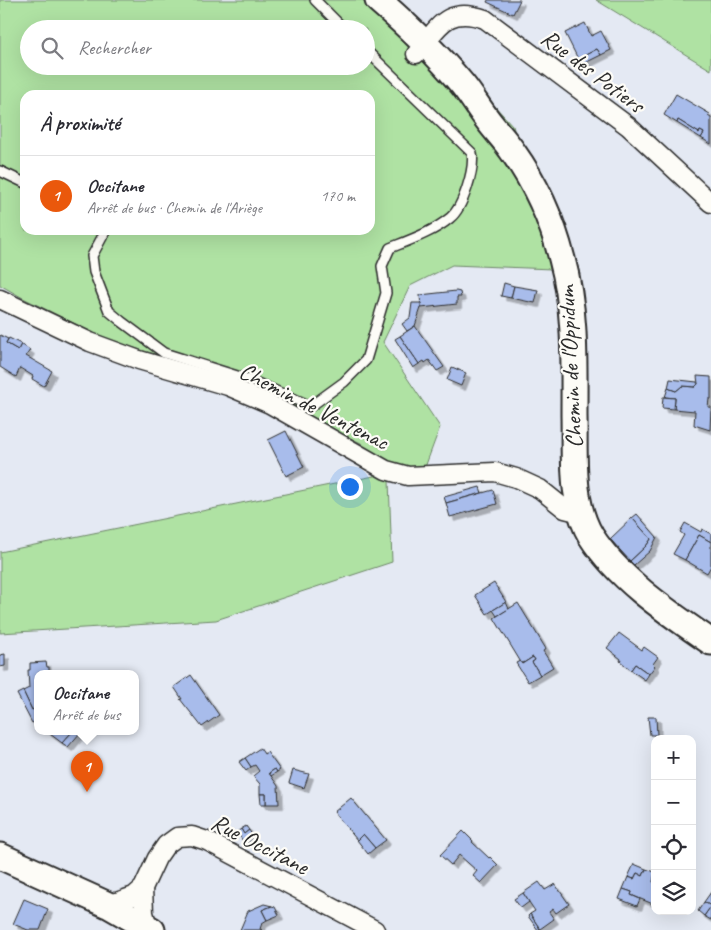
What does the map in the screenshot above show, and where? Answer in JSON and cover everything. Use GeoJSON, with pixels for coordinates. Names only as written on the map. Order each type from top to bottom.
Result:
{"type":"FeatureCollection","features":[{"type":"Feature","properties":{"kind":"street","name":"Chemin de l'Oppidum"},"geometry":{"type":"LineString","coordinates":[[361,0],[420,49]]}},
{"type":"Feature","properties":{"kind":"street","name":"Chemin de l'Oppidum"},"geometry":{"type":"LineString","coordinates":[[378,0],[420,49],[446,84],[488,120],[513,151],[540,196],[550,221],[562,260],[569,292],[573,331],[576,484],[581,514],[590,534],[604,554],[622,573],[677,618],[711,642]]}},
{"type":"Feature","properties":{"kind":"street","name":"Rue des Potiers"},"geometry":{"type":"LineString","coordinates":[[420,49],[438,26],[449,18],[459,14],[471,14],[484,19],[628,126],[711,203]]}},
{"type":"Feature","properties":{"kind":"street","name":"Chemin de Ventenac"},"geometry":{"type":"LineString","coordinates":[[0,299],[90,342],[140,360],[228,386],[270,404],[386,470],[408,476],[494,472],[516,478],[540,489],[565,510],[581,514]]}},
{"type":"Feature","properties":{"kind":"street","name":"Rue Occitane"},"geometry":{"type":"LineString","coordinates":[[150,929],[144,913],[143,888],[157,858],[166,845],[177,837],[192,836],[206,841],[375,930]]}},
{"type":"Feature","properties":{"kind":"street"},"geometry":{"type":"LineString","coordinates":[[0,856],[108,905],[150,929]]}},
{"type":"Feature","properties":{"kind":"street"},"geometry":{"type":"LineString","coordinates":[[108,905],[134,896],[143,888]]}},
{"type":"Feature","properties":{"kind":"lane"},"geometry":{"type":"LineString","coordinates":[[315,0],[335,20]]}},
{"type":"Feature","properties":{"kind":"lane"},"geometry":{"type":"LineString","coordinates":[[103,235],[92,256],[94,272],[108,311],[164,353],[250,380],[311,406],[344,382],[366,360],[386,293],[382,266],[390,248],[423,234],[452,218],[471,179],[474,162],[472,153],[375,59]]}},
{"type":"Feature","properties":{"kind":"lane"},"geometry":{"type":"LineString","coordinates":[[0,171],[20,181]]}},
{"type":"Feature","properties":{"kind":"green space"},"geometry":{"type":"Polygon","coordinates":[[[0,0],[398,0],[513,126],[552,269],[452,265],[410,286],[383,342],[440,427],[424,470],[389,480],[392,562],[216,620],[0,633],[0,552],[374,476],[361,443],[190,364],[110,341],[0,285],[0,0]]]}},
{"type":"Feature","properties":{"kind":"green space"},"geometry":{"type":"Polygon","coordinates":[[[596,0],[711,0],[711,70],[596,0]]]}},
{"type":"Feature","properties":{"kind":"building"},"geometry":{"type":"Polygon","coordinates":[[[488,0],[520,0],[513,14],[487,2],[488,0]]]}},
{"type":"Feature","properties":{"kind":"building"},"geometry":{"type":"Polygon","coordinates":[[[585,23],[591,36],[601,31],[611,50],[601,55],[597,49],[578,59],[565,33],[585,23]]]}},
{"type":"Feature","properties":{"kind":"building"},"geometry":{"type":"Polygon","coordinates":[[[597,49],[601,55],[581,65],[578,59],[597,49]]]}},
{"type":"Feature","properties":{"kind":"building"},"geometry":{"type":"Polygon","coordinates":[[[676,94],[710,114],[708,116],[711,118],[711,144],[701,138],[704,133],[700,131],[699,133],[678,120],[677,123],[664,115],[676,94]]]}},
{"type":"Feature","properties":{"kind":"building"},"geometry":{"type":"Polygon","coordinates":[[[678,120],[699,133],[700,131],[704,133],[701,138],[677,123],[678,120]]]}},
{"type":"Feature","properties":{"kind":"building"},"geometry":{"type":"Polygon","coordinates":[[[504,283],[514,286],[511,298],[501,296],[504,283]]]}},
{"type":"Feature","properties":{"kind":"building"},"geometry":{"type":"Polygon","coordinates":[[[514,286],[538,290],[535,303],[511,298],[514,286]]]}},
{"type":"Feature","properties":{"kind":"building"},"geometry":{"type":"Polygon","coordinates":[[[460,292],[461,297],[457,297],[457,304],[421,308],[420,295],[460,292]]]}},
{"type":"Feature","properties":{"kind":"building"},"geometry":{"type":"Polygon","coordinates":[[[412,303],[421,303],[421,308],[415,326],[407,331],[402,324],[410,318],[412,303]]]}},
{"type":"Feature","properties":{"kind":"building"},"geometry":{"type":"Polygon","coordinates":[[[415,326],[444,367],[437,371],[429,360],[419,364],[400,336],[415,326]]]}},
{"type":"Feature","properties":{"kind":"building"},"geometry":{"type":"Polygon","coordinates":[[[0,335],[8,339],[6,343],[18,350],[21,344],[30,350],[26,356],[52,371],[44,386],[32,379],[33,376],[20,368],[16,377],[0,367],[0,335]]]}},
{"type":"Feature","properties":{"kind":"building"},"geometry":{"type":"Polygon","coordinates":[[[400,336],[419,364],[413,368],[395,339],[400,336]]]}},
{"type":"Feature","properties":{"kind":"building"},"geometry":{"type":"Polygon","coordinates":[[[9,338],[21,344],[18,350],[6,343],[9,338]]]}},
{"type":"Feature","properties":{"kind":"building"},"geometry":{"type":"Polygon","coordinates":[[[452,367],[466,373],[461,386],[447,380],[452,367]]]}},
{"type":"Feature","properties":{"kind":"building"},"geometry":{"type":"Polygon","coordinates":[[[697,376],[711,377],[711,399],[709,399],[708,407],[711,407],[710,430],[694,425],[695,411],[674,409],[675,398],[665,397],[668,388],[676,391],[682,386],[695,387],[698,384],[697,376]]]}},
{"type":"Feature","properties":{"kind":"building"},"geometry":{"type":"Polygon","coordinates":[[[670,379],[697,382],[698,384],[695,387],[682,386],[676,391],[668,388],[670,379]]]}},
{"type":"Feature","properties":{"kind":"building"},"geometry":{"type":"Polygon","coordinates":[[[663,397],[675,398],[674,409],[662,408],[663,397]]]}},
{"type":"Feature","properties":{"kind":"building"},"geometry":{"type":"Polygon","coordinates":[[[286,431],[304,467],[286,476],[268,440],[286,431]]]}},
{"type":"Feature","properties":{"kind":"building"},"geometry":{"type":"Polygon","coordinates":[[[480,487],[482,493],[446,503],[444,497],[480,487]]]}},
{"type":"Feature","properties":{"kind":"building"},"geometry":{"type":"Polygon","coordinates":[[[493,490],[497,504],[450,517],[446,503],[493,490]]]}},
{"type":"Feature","properties":{"kind":"building"},"geometry":{"type":"Polygon","coordinates":[[[637,514],[657,537],[650,551],[634,565],[630,561],[651,539],[632,518],[637,514]]]}},
{"type":"Feature","properties":{"kind":"building"},"geometry":{"type":"Polygon","coordinates":[[[632,518],[651,539],[630,561],[610,539],[632,518]]]}},
{"type":"Feature","properties":{"kind":"building"},"geometry":{"type":"Polygon","coordinates":[[[685,523],[701,532],[702,529],[711,534],[711,542],[699,535],[685,560],[673,554],[684,535],[680,532],[685,523]]]}},
{"type":"Feature","properties":{"kind":"building"},"geometry":{"type":"Polygon","coordinates":[[[699,535],[711,542],[711,566],[707,573],[685,560],[699,535]]]}},
{"type":"Feature","properties":{"kind":"building"},"geometry":{"type":"Polygon","coordinates":[[[494,583],[506,602],[487,614],[475,595],[494,583]]]}},
{"type":"Feature","properties":{"kind":"building"},"geometry":{"type":"Polygon","coordinates":[[[506,602],[509,609],[497,616],[493,610],[506,602]]]}},
{"type":"Feature","properties":{"kind":"building"},"geometry":{"type":"Polygon","coordinates":[[[518,603],[546,649],[543,651],[553,667],[540,675],[532,662],[535,660],[533,657],[522,664],[494,618],[518,603]]]}},
{"type":"Feature","properties":{"kind":"building"},"geometry":{"type":"Polygon","coordinates":[[[619,633],[642,650],[644,647],[658,657],[653,664],[655,666],[649,674],[635,664],[631,670],[607,648],[619,633]]]}},
{"type":"Feature","properties":{"kind":"building"},"geometry":{"type":"Polygon","coordinates":[[[5,654],[5,666],[0,667],[0,655],[5,654]]]}},
{"type":"Feature","properties":{"kind":"building"},"geometry":{"type":"Polygon","coordinates":[[[533,657],[535,660],[532,662],[540,675],[528,682],[516,663],[520,661],[522,664],[533,657]]]}},
{"type":"Feature","properties":{"kind":"building"},"geometry":{"type":"Polygon","coordinates":[[[46,662],[47,667],[49,667],[49,670],[34,670],[34,709],[32,710],[23,691],[29,688],[28,670],[30,670],[30,663],[46,662]]]}},
{"type":"Feature","properties":{"kind":"building"},"geometry":{"type":"Polygon","coordinates":[[[635,664],[649,674],[645,680],[631,670],[635,664]]]}},
{"type":"Feature","properties":{"kind":"building"},"geometry":{"type":"Polygon","coordinates":[[[191,675],[219,715],[202,727],[180,699],[182,699],[174,687],[191,675]]]}},
{"type":"Feature","properties":{"kind":"building"},"geometry":{"type":"Polygon","coordinates":[[[23,691],[32,710],[34,709],[34,722],[32,723],[17,694],[23,691]]]}},
{"type":"Feature","properties":{"kind":"building"},"geometry":{"type":"Polygon","coordinates":[[[648,717],[656,717],[657,735],[650,735],[648,717]]]}},
{"type":"Feature","properties":{"kind":"building"},"geometry":{"type":"Polygon","coordinates":[[[51,735],[69,735],[62,743],[51,735]]]}},
{"type":"Feature","properties":{"kind":"building"},"geometry":{"type":"Polygon","coordinates":[[[69,735],[78,735],[68,747],[62,743],[69,735]]]}},
{"type":"Feature","properties":{"kind":"building"},"geometry":{"type":"Polygon","coordinates":[[[260,748],[264,754],[267,752],[280,770],[277,772],[275,769],[269,773],[278,786],[279,804],[266,804],[266,794],[260,794],[260,784],[253,776],[259,771],[255,765],[251,767],[245,758],[260,748]]]}},
{"type":"Feature","properties":{"kind":"building"},"geometry":{"type":"Polygon","coordinates":[[[245,758],[251,767],[246,771],[239,762],[245,758]]]}},
{"type":"Feature","properties":{"kind":"building"},"geometry":{"type":"Polygon","coordinates":[[[275,769],[277,772],[271,776],[269,773],[275,769]]]}},
{"type":"Feature","properties":{"kind":"building"},"geometry":{"type":"Polygon","coordinates":[[[293,770],[309,774],[304,788],[289,783],[293,770]]]}},
{"type":"Feature","properties":{"kind":"building"},"geometry":{"type":"Polygon","coordinates":[[[260,794],[266,794],[266,804],[261,804],[260,794]]]}},
{"type":"Feature","properties":{"kind":"building"},"geometry":{"type":"Polygon","coordinates":[[[351,798],[386,840],[375,848],[363,834],[357,840],[334,812],[351,798]]]}},
{"type":"Feature","properties":{"kind":"building"},"geometry":{"type":"Polygon","coordinates":[[[246,826],[249,830],[244,834],[241,829],[246,826]]]}},
{"type":"Feature","properties":{"kind":"building"},"geometry":{"type":"Polygon","coordinates":[[[241,829],[244,834],[249,830],[252,835],[243,841],[237,832],[241,829]]]}},
{"type":"Feature","properties":{"kind":"building"},"geometry":{"type":"Polygon","coordinates":[[[463,831],[472,842],[498,865],[481,883],[473,876],[477,871],[459,855],[451,865],[440,855],[463,831]]]}},
{"type":"Feature","properties":{"kind":"building"},"geometry":{"type":"Polygon","coordinates":[[[363,834],[375,848],[368,854],[357,840],[363,834]]]}},
{"type":"Feature","properties":{"kind":"building"},"geometry":{"type":"Polygon","coordinates":[[[634,864],[646,869],[643,876],[637,873],[634,879],[628,877],[634,864]]]}},
{"type":"Feature","properties":{"kind":"building"},"geometry":{"type":"Polygon","coordinates":[[[646,869],[651,871],[651,903],[631,895],[632,892],[623,889],[628,877],[634,879],[637,873],[643,876],[646,869]]]}},
{"type":"Feature","properties":{"kind":"building"},"geometry":{"type":"Polygon","coordinates":[[[539,882],[545,890],[555,884],[569,904],[556,913],[553,909],[549,912],[554,919],[540,929],[530,914],[535,911],[523,893],[539,882]]]}},
{"type":"Feature","properties":{"kind":"building"},"geometry":{"type":"Polygon","coordinates":[[[623,889],[632,892],[631,895],[640,899],[637,906],[619,899],[623,889]]]}},
{"type":"Feature","properties":{"kind":"building"},"geometry":{"type":"Polygon","coordinates":[[[711,892],[711,906],[704,902],[711,892]]]}},
{"type":"Feature","properties":{"kind":"building"},"geometry":{"type":"Polygon","coordinates":[[[523,893],[529,902],[521,908],[514,899],[523,893]]]}},
{"type":"Feature","properties":{"kind":"building"},"geometry":{"type":"Polygon","coordinates":[[[24,899],[48,909],[40,930],[28,930],[13,924],[24,899]]]}},
{"type":"Feature","properties":{"kind":"building"},"geometry":{"type":"Polygon","coordinates":[[[704,902],[711,906],[704,916],[698,911],[704,902]]]}},
{"type":"Feature","properties":{"kind":"building"},"geometry":{"type":"Polygon","coordinates":[[[264,904],[272,906],[262,910],[267,920],[262,923],[260,929],[262,930],[240,930],[248,911],[264,904]]]}},
{"type":"Feature","properties":{"kind":"building"},"geometry":{"type":"Polygon","coordinates":[[[272,906],[275,907],[279,915],[267,920],[262,910],[272,906]]]}},
{"type":"Feature","properties":{"kind":"building"},"geometry":{"type":"Polygon","coordinates":[[[711,906],[711,920],[704,916],[711,906]]]}},
{"type":"Feature","properties":{"kind":"building"},"geometry":{"type":"Polygon","coordinates":[[[530,914],[540,929],[538,930],[528,916],[530,914]]]}},
{"type":"Feature","properties":{"kind":"place","name":"Occitane"},"geometry":{"type":"Point","coordinates":[87,792]}}]}
